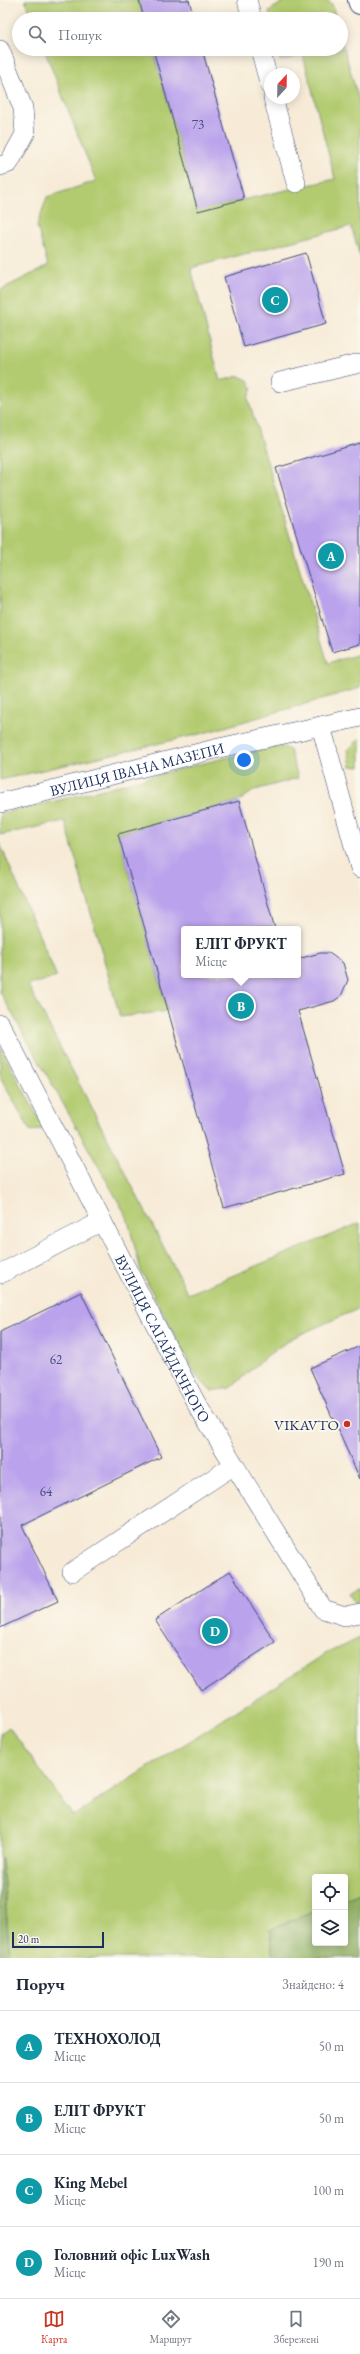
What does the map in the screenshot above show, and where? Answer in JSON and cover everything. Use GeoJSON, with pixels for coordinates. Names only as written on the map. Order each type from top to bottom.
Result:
{"type":"FeatureCollection","features":[{"type":"Feature","properties":{"kind":"lane"},"geometry":{"type":"LineString","coordinates":[[247,0],[250,12]]}},
{"type":"Feature","properties":{"kind":"lane"},"geometry":{"type":"LineString","coordinates":[[0,50],[23,108],[25,134],[10,163],[0,166]]}},
{"type":"Feature","properties":{"kind":"lane"},"geometry":{"type":"LineString","coordinates":[[262,56],[265,68]]}},
{"type":"Feature","properties":{"kind":"lane"},"geometry":{"type":"LineString","coordinates":[[275,104],[296,183]]}},
{"type":"Feature","properties":{"kind":"lane"},"geometry":{"type":"LineString","coordinates":[[280,382],[360,362]]}},
{"type":"Feature","properties":{"kind":"lane","name":"ВУЛИЦЯ ІВАНА МАЗЕПИ"},"geometry":{"type":"LineString","coordinates":[[0,803],[219,748],[360,717]]}},
{"type":"Feature","properties":{"kind":"lane"},"geometry":{"type":"LineString","coordinates":[[321,726],[360,868]]}},
{"type":"Feature","properties":{"kind":"lane","name":"ВУЛИЦЯ САГАЙДАЧНОГО"},"geometry":{"type":"LineString","coordinates":[[0,1024],[196,1403],[324,1609],[345,1616],[360,1613]]}},
{"type":"Feature","properties":{"kind":"lane"},"geometry":{"type":"LineString","coordinates":[[0,1274],[102,1221]]}},
{"type":"Feature","properties":{"kind":"lane"},"geometry":{"type":"LineString","coordinates":[[72,1572],[234,1465]]}},
{"type":"Feature","properties":{"kind":"green space"},"geometry":{"type":"Polygon","coordinates":[[[25,0],[139,0],[142,12],[29,12],[25,0]]]}},
{"type":"Feature","properties":{"kind":"green space"},"geometry":{"type":"Polygon","coordinates":[[[286,0],[326,0],[332,4],[334,12],[269,12],[286,0]]]}},
{"type":"Feature","properties":{"kind":"green space"},"geometry":{"type":"Polygon","coordinates":[[[47,56],[155,56],[198,210],[335,179],[303,56],[346,56],[360,105],[360,256],[351,226],[191,268],[220,381],[239,376],[248,380],[252,389],[248,398],[328,663],[360,654],[360,688],[204,733],[0,780],[0,290],[48,266],[37,226],[47,197],[96,181],[47,56]]]}},
{"type":"Feature","properties":{"kind":"green space"},"geometry":{"type":"Polygon","coordinates":[[[279,56],[299,56],[280,61],[279,56]]]}},
{"type":"Feature","properties":{"kind":"green space"},"geometry":{"type":"Polygon","coordinates":[[[360,738],[360,767],[351,766],[348,750],[360,738]]]}},
{"type":"Feature","properties":{"kind":"green space"},"geometry":{"type":"Polygon","coordinates":[[[280,746],[290,750],[298,778],[255,790],[239,801],[118,834],[168,1011],[120,1017],[65,821],[0,835],[0,813],[35,806],[245,753],[280,746]]]}},
{"type":"Feature","properties":{"kind":"green space"},"geometry":{"type":"Polygon","coordinates":[[[0,844],[57,977],[28,985],[188,1294],[360,1223],[360,1308],[292,1338],[267,1356],[230,1388],[211,1391],[196,1376],[141,1271],[127,1217],[0,992],[0,844]]]}},
{"type":"Feature","properties":{"kind":"green space"},"geometry":{"type":"Polygon","coordinates":[[[0,1047],[44,1128],[31,1132],[0,1077],[0,1047]]]}},
{"type":"Feature","properties":{"kind":"green space"},"geometry":{"type":"Polygon","coordinates":[[[360,1589],[360,1601],[355,1603],[350,1593],[360,1589]]]}},
{"type":"Feature","properties":{"kind":"green space"},"geometry":{"type":"Polygon","coordinates":[[[360,1638],[360,1893],[348,1898],[348,1874],[312,1874],[312,1912],[270,1929],[274,1958],[10,1958],[2,1859],[0,1856],[0,1734],[9,1727],[73,1816],[325,1654],[360,1638]]]}},
{"type":"Feature","properties":{"kind":"green space"},"geometry":{"type":"Polygon","coordinates":[[[0,1856],[2,1859],[10,1958],[0,1958],[0,1856]]]}},
{"type":"Feature","properties":{"kind":"green space"},"geometry":{"type":"Polygon","coordinates":[[[360,1893],[360,1958],[274,1958],[270,1929],[312,1912],[312,1946],[348,1946],[348,1898],[360,1893]]]}},
{"type":"Feature","properties":{"kind":"building"},"geometry":{"type":"Polygon","coordinates":[[[139,0],[189,0],[192,12],[142,12],[139,0]]]}},
{"type":"Feature","properties":{"kind":"building"},"geometry":{"type":"Polygon","coordinates":[[[155,56],[204,56],[244,199],[198,211],[155,56]]]}},
{"type":"Feature","properties":{"kind":"building"},"geometry":{"type":"Polygon","coordinates":[[[306,253],[326,324],[244,347],[224,277],[306,253]]]}},
{"type":"Feature","properties":{"kind":"building"},"geometry":{"type":"Polygon","coordinates":[[[360,443],[360,644],[332,652],[276,468],[360,443]]]}},
{"type":"Feature","properties":{"kind":"building"},"geometry":{"type":"Polygon","coordinates":[[[239,801],[274,926],[181,926],[181,978],[301,978],[301,958],[320,953],[329,953],[343,963],[348,980],[341,996],[334,1001],[298,1011],[345,1174],[224,1208],[118,834],[239,801]]]}},
{"type":"Feature","properties":{"kind":"building"},"geometry":{"type":"Polygon","coordinates":[[[81,1292],[161,1457],[22,1525],[58,1601],[0,1628],[0,1332],[81,1292]]]}},
{"type":"Feature","properties":{"kind":"building","name":"VIKAVTO"},"geometry":{"type":"Polygon","coordinates":[[[360,1346],[360,1479],[310,1368],[360,1346]]]}},
{"type":"Feature","properties":{"kind":"building"},"geometry":{"type":"Polygon","coordinates":[[[230,1571],[275,1642],[201,1690],[155,1620],[230,1571]]]}},
{"type":"Feature","properties":{"kind":"place","name":"King Mebel"},"geometry":{"type":"Point","coordinates":[275,300]}},
{"type":"Feature","properties":{"kind":"place","name":"ТЕХНОХОЛОД"},"geometry":{"type":"Point","coordinates":[331,556]}},
{"type":"Feature","properties":{"kind":"place","name":"ЕЛІТ ФРУКТ"},"geometry":{"type":"Point","coordinates":[241,1006]}},
{"type":"Feature","properties":{"kind":"place","name":"VIKAVTO"},"geometry":{"type":"Point","coordinates":[347,1424]}},
{"type":"Feature","properties":{"kind":"place","name":"Головний офіс LuxWash"},"geometry":{"type":"Point","coordinates":[215,1631]}}]}
